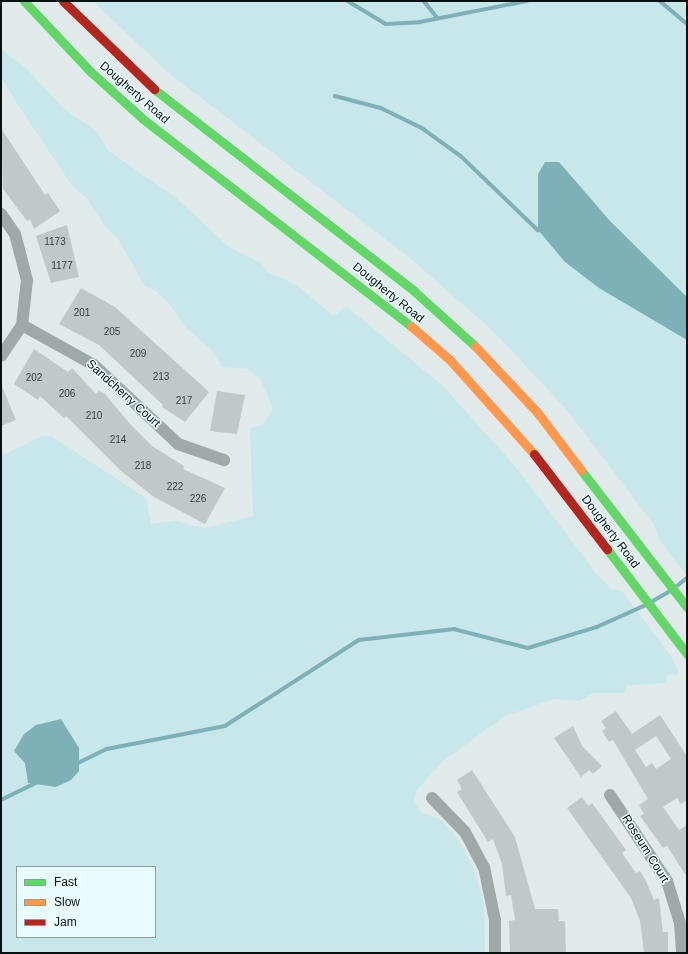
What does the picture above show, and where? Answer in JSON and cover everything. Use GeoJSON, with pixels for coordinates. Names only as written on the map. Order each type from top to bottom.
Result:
{"type":"FeatureCollection","features":[{"type":"Feature","properties":{"kind":"main road","name":"Dougherty Road"},"geometry":{"type":"LineString","coordinates":[[24,1],[91,72],[143,119],[393,311],[450,360],[527,444],[687,654]]}},
{"type":"Feature","properties":{"kind":"main road","name":"Dougherty Road"},"geometry":{"type":"LineString","coordinates":[[63,1],[162,98],[446,318],[537,412],[687,607]]}},
{"type":"Feature","properties":{"kind":"street"},"geometry":{"type":"LineString","coordinates":[[1,214],[24,257],[27,303],[22,325],[1,356]]}},
{"type":"Feature","properties":{"kind":"street","name":"Sandcherry Court"},"geometry":{"type":"LineString","coordinates":[[22,325],[94,365],[178,444],[224,460]]}},
{"type":"Feature","properties":{"kind":"street","name":"Roseum Court"},"geometry":{"type":"LineString","coordinates":[[610,794],[668,881],[680,923],[682,953]]}},
{"type":"Feature","properties":{"kind":"street"},"geometry":{"type":"LineString","coordinates":[[432,798],[465,832],[484,867],[495,920],[495,953]]}},
{"type":"Feature","properties":{"kind":"shaded area"},"geometry":{"type":"Polygon","coordinates":[[[93,1],[687,1],[687,576],[660,541],[654,525],[566,409],[495,333],[410,258],[166,71],[93,1]]]}},
{"type":"Feature","properties":{"kind":"shaded area"},"geometry":{"type":"Polygon","coordinates":[[[1,49],[27,69],[63,108],[96,131],[109,151],[176,198],[229,247],[261,263],[268,272],[296,285],[334,316],[346,306],[443,386],[515,466],[599,577],[612,589],[622,591],[673,659],[679,674],[668,675],[665,683],[628,685],[624,693],[593,693],[579,701],[554,699],[505,716],[443,761],[417,790],[414,801],[421,812],[442,820],[459,841],[474,869],[484,903],[485,953],[1,953],[1,456],[42,436],[51,436],[146,498],[151,524],[175,521],[205,528],[253,516],[250,428],[262,425],[273,409],[260,378],[247,369],[222,367],[212,350],[185,327],[171,306],[156,291],[145,286],[118,239],[105,227],[88,199],[73,187],[1,77],[1,49]]]}},
{"type":"Feature","properties":{"kind":"shaded area"},"geometry":{"type":"Polygon","coordinates":[[[545,162],[559,162],[610,221],[687,297],[687,340],[599,288],[565,262],[538,230],[538,174],[545,162]]]}},
{"type":"Feature","properties":{"kind":"shaded area"},"geometry":{"type":"Polygon","coordinates":[[[61,719],[79,748],[79,771],[71,780],[56,787],[28,783],[25,763],[14,751],[24,734],[36,725],[61,719]]]}},
{"type":"Feature","properties":{"kind":"building"},"geometry":{"type":"Polygon","coordinates":[[[1,128],[45,195],[48,193],[60,211],[34,229],[30,219],[27,221],[3,189],[1,128]]]}},
{"type":"Feature","properties":{"kind":"building"},"geometry":{"type":"Polygon","coordinates":[[[67,225],[79,277],[51,283],[36,236],[67,225]]]}},
{"type":"Feature","properties":{"kind":"building"},"geometry":{"type":"Polygon","coordinates":[[[81,288],[115,307],[209,392],[185,422],[162,407],[163,405],[99,345],[59,324],[81,288]]]}},
{"type":"Feature","properties":{"kind":"building"},"geometry":{"type":"Polygon","coordinates":[[[34,349],[68,372],[72,368],[96,394],[99,391],[105,394],[130,424],[152,446],[184,466],[183,469],[225,488],[205,524],[154,497],[121,471],[66,416],[64,418],[40,396],[38,400],[14,384],[34,349]]]}},
{"type":"Feature","properties":{"kind":"building"},"geometry":{"type":"Polygon","coordinates":[[[1,384],[16,420],[1,426],[1,384]]]}},
{"type":"Feature","properties":{"kind":"building"},"geometry":{"type":"Polygon","coordinates":[[[217,391],[245,395],[237,434],[210,431],[217,391]]]}},
{"type":"Feature","properties":{"kind":"building"},"geometry":{"type":"Polygon","coordinates":[[[616,711],[632,734],[660,715],[687,756],[687,800],[681,804],[677,798],[663,807],[679,830],[687,825],[687,877],[667,846],[663,848],[640,816],[644,814],[639,805],[648,799],[613,740],[609,742],[602,731],[606,728],[601,721],[616,711]],[[656,736],[635,750],[646,767],[652,763],[656,769],[671,759],[656,736]]]}},
{"type":"Feature","properties":{"kind":"building"},"geometry":{"type":"Polygon","coordinates":[[[573,726],[582,746],[602,766],[593,774],[589,770],[581,777],[554,738],[573,726]]]}},
{"type":"Feature","properties":{"kind":"building"},"geometry":{"type":"Polygon","coordinates":[[[472,770],[515,837],[535,909],[558,909],[559,921],[565,921],[566,953],[510,953],[509,921],[515,920],[511,895],[506,896],[502,864],[493,839],[488,842],[457,792],[462,789],[457,780],[472,770]]]}},
{"type":"Feature","properties":{"kind":"building"},"geometry":{"type":"Polygon","coordinates":[[[582,797],[588,806],[592,803],[626,850],[622,853],[636,873],[640,871],[654,900],[659,898],[663,932],[668,932],[668,953],[644,953],[640,921],[631,898],[567,808],[582,797]]]}},
{"type":"Feature","properties":{"kind":"waterway"},"geometry":{"type":"LineString","coordinates":[[348,1],[386,24],[420,22],[527,1]]}},
{"type":"Feature","properties":{"kind":"waterway"},"geometry":{"type":"LineString","coordinates":[[424,1],[438,18]]}},
{"type":"Feature","properties":{"kind":"waterway"},"geometry":{"type":"LineString","coordinates":[[660,1],[687,24]]}},
{"type":"Feature","properties":{"kind":"waterway"},"geometry":{"type":"LineString","coordinates":[[335,96],[381,108],[422,128],[461,156],[538,230]]}},
{"type":"Feature","properties":{"kind":"waterway"},"geometry":{"type":"LineString","coordinates":[[677,586],[687,578]]}},
{"type":"Feature","properties":{"kind":"waterway"},"geometry":{"type":"LineString","coordinates":[[653,601],[670,591]]}},
{"type":"Feature","properties":{"kind":"waterway"},"geometry":{"type":"LineString","coordinates":[[78,763],[107,749],[225,726],[359,640],[454,629],[528,648],[597,627],[644,606]]}},
{"type":"Feature","properties":{"kind":"waterway"},"geometry":{"type":"LineString","coordinates":[[1,800],[36,783]]}},
{"type":"Feature","properties":{"kind":"traffic: fast"},"geometry":{"type":"LineString","coordinates":[[24,1],[91,72],[143,119],[411,326]]}},
{"type":"Feature","properties":{"kind":"traffic: fast"},"geometry":{"type":"LineString","coordinates":[[154,89],[414,291],[475,346]]}},
{"type":"Feature","properties":{"kind":"traffic: fast"},"geometry":{"type":"LineString","coordinates":[[581,470],[687,607]]}},
{"type":"Feature","properties":{"kind":"traffic: fast"},"geometry":{"type":"LineString","coordinates":[[607,549],[687,654]]}},
{"type":"Feature","properties":{"kind":"traffic: slow"},"geometry":{"type":"LineString","coordinates":[[411,326],[450,360],[534,454]]}},
{"type":"Feature","properties":{"kind":"traffic: slow"},"geometry":{"type":"LineString","coordinates":[[475,346],[537,412],[581,470]]}},
{"type":"Feature","properties":{"kind":"traffic: jam"},"geometry":{"type":"LineString","coordinates":[[63,1],[154,89]]}},
{"type":"Feature","properties":{"kind":"traffic: jam"},"geometry":{"type":"LineString","coordinates":[[534,454],[607,549]]}}]}
